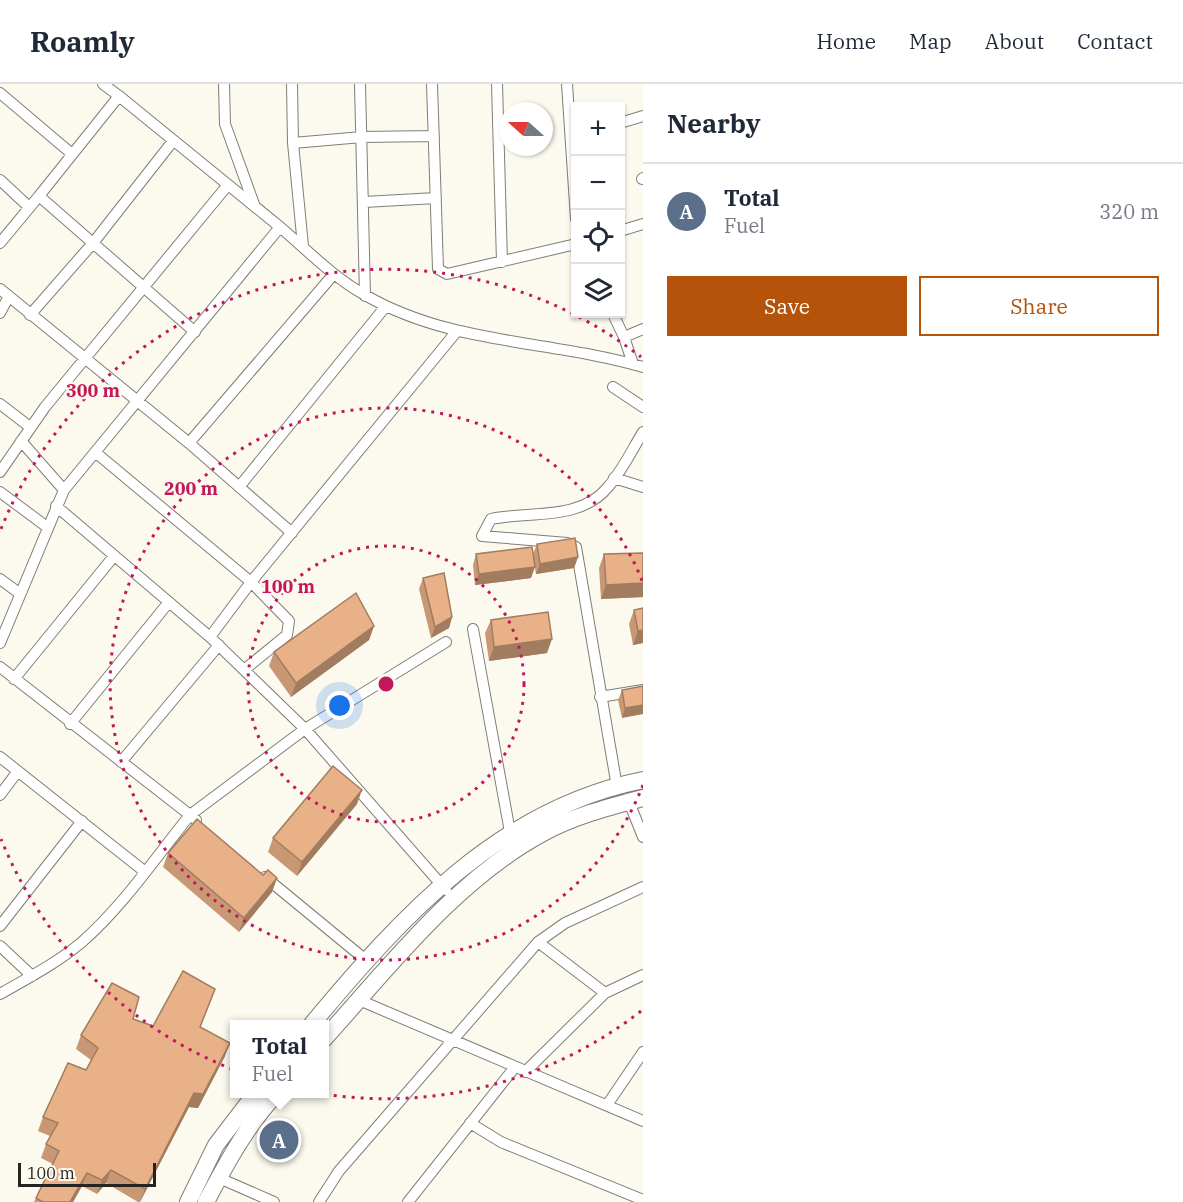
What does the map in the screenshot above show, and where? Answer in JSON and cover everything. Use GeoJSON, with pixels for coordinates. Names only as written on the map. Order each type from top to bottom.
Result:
{"type":"FeatureCollection","features":[{"type":"Feature","properties":{"kind":"main road"},"geometry":{"type":"LineString","coordinates":[[315,1020],[367,961],[441,885],[484,849],[538,817],[617,787],[643,780]]}},
{"type":"Feature","properties":{"kind":"main road"},"geometry":{"type":"LineString","coordinates":[[329,1033],[453,899],[491,866],[545,832],[597,810],[636,800]]}},
{"type":"Feature","properties":{"kind":"main road"},"geometry":{"type":"LineString","coordinates":[[188,1202],[216,1145],[252,1098]]}},
{"type":"Feature","properties":{"kind":"main road"},"geometry":{"type":"LineString","coordinates":[[206,1202],[261,1110],[272,1098]]}},
{"type":"Feature","properties":{"kind":"street"},"geometry":{"type":"LineString","coordinates":[[103,84],[303,246],[333,275],[365,296],[418,320],[457,331],[638,366]]}},
{"type":"Feature","properties":{"kind":"street"},"geometry":{"type":"LineString","coordinates":[[224,84],[225,124],[255,207]]}},
{"type":"Feature","properties":{"kind":"street"},"geometry":{"type":"LineString","coordinates":[[292,84],[294,143],[303,246]]}},
{"type":"Feature","properties":{"kind":"street"},"geometry":{"type":"LineString","coordinates":[[360,84],[365,296]]}},
{"type":"Feature","properties":{"kind":"street"},"geometry":{"type":"LineString","coordinates":[[432,84],[438,269],[441,273],[447,274],[571,245]]}},
{"type":"Feature","properties":{"kind":"street"},"geometry":{"type":"LineString","coordinates":[[497,84],[502,262]]}},
{"type":"Feature","properties":{"kind":"street"},"geometry":{"type":"LineString","coordinates":[[567,84],[571,127]]}},
{"type":"Feature","properties":{"kind":"street"},"geometry":{"type":"LineString","coordinates":[[0,93],[72,154]]}},
{"type":"Feature","properties":{"kind":"street"},"geometry":{"type":"LineString","coordinates":[[0,243],[119,96]]}},
{"type":"Feature","properties":{"kind":"street"},"geometry":{"type":"LineString","coordinates":[[625,122],[643,116]]}},
{"type":"Feature","properties":{"kind":"street"},"geometry":{"type":"LineString","coordinates":[[294,143],[362,137],[434,135]]}},
{"type":"Feature","properties":{"kind":"street"},"geometry":{"type":"LineString","coordinates":[[30,315],[93,243],[173,141]]}},
{"type":"Feature","properties":{"kind":"street"},"geometry":{"type":"LineString","coordinates":[[573,156],[576,210]]}},
{"type":"Feature","properties":{"kind":"street"},"geometry":{"type":"LineString","coordinates":[[0,180],[29,207]]}},
{"type":"Feature","properties":{"kind":"street"},"geometry":{"type":"LineString","coordinates":[[0,472],[30,427],[87,359],[143,286],[228,186]]}},
{"type":"Feature","properties":{"kind":"street"},"geometry":{"type":"LineString","coordinates":[[39,196],[195,332]]}},
{"type":"Feature","properties":{"kind":"street"},"geometry":{"type":"LineString","coordinates":[[364,202],[436,198]]}},
{"type":"Feature","properties":{"kind":"street"},"geometry":{"type":"LineString","coordinates":[[625,230],[643,224]]}},
{"type":"Feature","properties":{"kind":"street"},"geometry":{"type":"LineString","coordinates":[[0,643],[46,527],[64,490],[280,227]]}},
{"type":"Feature","properties":{"kind":"street"},"geometry":{"type":"LineString","coordinates":[[189,443],[333,275]]}},
{"type":"Feature","properties":{"kind":"street"},"geometry":{"type":"LineString","coordinates":[[4,292],[189,443],[292,533]]}},
{"type":"Feature","properties":{"kind":"street"},"geometry":{"type":"LineString","coordinates":[[0,313],[4,292]]}},
{"type":"Feature","properties":{"kind":"street"},"geometry":{"type":"LineString","coordinates":[[239,488],[386,306]]}},
{"type":"Feature","properties":{"kind":"street"},"geometry":{"type":"LineString","coordinates":[[615,318],[638,366]]}},
{"type":"Feature","properties":{"kind":"street"},"geometry":{"type":"LineString","coordinates":[[624,337],[643,329]]}},
{"type":"Feature","properties":{"kind":"street"},"geometry":{"type":"LineString","coordinates":[[210,637],[251,582],[457,331]]}},
{"type":"Feature","properties":{"kind":"street"},"geometry":{"type":"LineString","coordinates":[[613,387],[643,407]]}},
{"type":"Feature","properties":{"kind":"street"},"geometry":{"type":"LineString","coordinates":[[0,404],[30,427]]}},
{"type":"Feature","properties":{"kind":"street"},"geometry":{"type":"LineString","coordinates":[[617,787],[576,547],[567,543],[482,536],[491,519],[575,508],[597,498],[614,478],[643,432]]}},
{"type":"Feature","properties":{"kind":"street"},"geometry":{"type":"LineString","coordinates":[[21,441],[64,490]]}},
{"type":"Feature","properties":{"kind":"street"},"geometry":{"type":"LineString","coordinates":[[95,452],[251,582],[289,621],[290,628],[287,635],[244,670]]}},
{"type":"Feature","properties":{"kind":"street"},"geometry":{"type":"LineString","coordinates":[[614,478],[643,487]]}},
{"type":"Feature","properties":{"kind":"street"},"geometry":{"type":"LineString","coordinates":[[0,492],[46,527]]}},
{"type":"Feature","properties":{"kind":"street"},"geometry":{"type":"LineString","coordinates":[[56,506],[219,645],[304,729],[453,899]]}},
{"type":"Feature","properties":{"kind":"street"},"geometry":{"type":"LineString","coordinates":[[14,680],[114,556]]}},
{"type":"Feature","properties":{"kind":"street"},"geometry":{"type":"LineString","coordinates":[[0,579],[19,593]]}},
{"type":"Feature","properties":{"kind":"street"},"geometry":{"type":"LineString","coordinates":[[70,724],[169,602]]}},
{"type":"Feature","properties":{"kind":"street"},"geometry":{"type":"LineString","coordinates":[[473,629],[510,832]]}},
{"type":"Feature","properties":{"kind":"street"},"geometry":{"type":"LineString","coordinates":[[0,994],[45,969],[82,942],[105,919],[190,815],[304,729],[446,642]]}},
{"type":"Feature","properties":{"kind":"street"},"geometry":{"type":"LineString","coordinates":[[121,762],[219,645]]}},
{"type":"Feature","properties":{"kind":"street"},"geometry":{"type":"LineString","coordinates":[[0,667],[208,830]]}},
{"type":"Feature","properties":{"kind":"street"},"geometry":{"type":"LineString","coordinates":[[600,697],[643,690]]}},
{"type":"Feature","properties":{"kind":"street"},"geometry":{"type":"LineString","coordinates":[[0,757],[144,871]]}},
{"type":"Feature","properties":{"kind":"street"},"geometry":{"type":"LineString","coordinates":[[0,795],[18,771]]}},
{"type":"Feature","properties":{"kind":"street"},"geometry":{"type":"LineString","coordinates":[[636,800],[643,837]]}},
{"type":"Feature","properties":{"kind":"street"},"geometry":{"type":"LineString","coordinates":[[0,926],[82,821]]}},
{"type":"Feature","properties":{"kind":"street"},"geometry":{"type":"LineString","coordinates":[[252,866],[367,961]]}},
{"type":"Feature","properties":{"kind":"street"},"geometry":{"type":"LineString","coordinates":[[319,1202],[339,1171],[538,942],[565,923],[643,887]]}},
{"type":"Feature","properties":{"kind":"street"},"geometry":{"type":"LineString","coordinates":[[538,942],[605,993]]}},
{"type":"Feature","properties":{"kind":"street"},"geometry":{"type":"LineString","coordinates":[[0,946],[32,975]]}},
{"type":"Feature","properties":{"kind":"street"},"geometry":{"type":"LineString","coordinates":[[408,1202],[471,1123],[520,1070],[605,993],[643,975]]}},
{"type":"Feature","properties":{"kind":"street"},"geometry":{"type":"LineString","coordinates":[[359,1000],[643,1121]]}},
{"type":"Feature","properties":{"kind":"street"},"geometry":{"type":"LineString","coordinates":[[607,1105],[643,1052]]}},
{"type":"Feature","properties":{"kind":"street"},"geometry":{"type":"LineString","coordinates":[[471,1123],[501,1142],[643,1200]]}},
{"type":"Feature","properties":{"kind":"street"},"geometry":{"type":"LineString","coordinates":[[219,1178],[274,1202]]}},
{"type":"Feature","properties":{"kind":"building"},"geometry":{"type":"Polygon","coordinates":[[[575,538],[578,557],[540,564],[537,544],[575,538]]]}},
{"type":"Feature","properties":{"kind":"building"},"geometry":{"type":"Polygon","coordinates":[[[532,547],[535,567],[479,574],[476,554],[532,547]]]}},
{"type":"Feature","properties":{"kind":"building"},"geometry":{"type":"Polygon","coordinates":[[[643,553],[643,583],[606,585],[604,554],[643,553]]]}},
{"type":"Feature","properties":{"kind":"building"},"geometry":{"type":"Polygon","coordinates":[[[444,573],[452,617],[435,627],[423,578],[444,573]]]}},
{"type":"Feature","properties":{"kind":"building"},"geometry":{"type":"Polygon","coordinates":[[[356,593],[374,626],[296,683],[274,652],[356,593]]]}},
{"type":"Feature","properties":{"kind":"building"},"geometry":{"type":"Polygon","coordinates":[[[643,608],[643,630],[638,631],[634,610],[643,608]]]}},
{"type":"Feature","properties":{"kind":"building"},"geometry":{"type":"Polygon","coordinates":[[[548,612],[552,639],[494,647],[491,620],[548,612]]]}},
{"type":"Feature","properties":{"kind":"building"},"geometry":{"type":"Polygon","coordinates":[[[643,686],[643,705],[625,708],[622,690],[643,686]]]}},
{"type":"Feature","properties":{"kind":"building"},"geometry":{"type":"Polygon","coordinates":[[[333,766],[362,790],[302,862],[273,838],[333,766]]]}},
{"type":"Feature","properties":{"kind":"building"},"geometry":{"type":"Polygon","coordinates":[[[197,819],[263,875],[268,870],[277,878],[244,918],[168,853],[197,819]]]}},
{"type":"Feature","properties":{"kind":"building"},"geometry":{"type":"Polygon","coordinates":[[[183,971],[215,989],[200,1027],[230,1043],[203,1094],[194,1093],[145,1189],[111,1170],[102,1180],[87,1173],[70,1202],[43,1202],[36,1198],[59,1151],[46,1144],[58,1123],[43,1117],[68,1063],[86,1070],[98,1048],[81,1035],[112,983],[139,997],[133,1019],[153,1026],[183,971]]]}},
{"type":"Feature","properties":{"kind":"place","name":"Total"},"geometry":{"type":"Point","coordinates":[279,1140]}}]}
